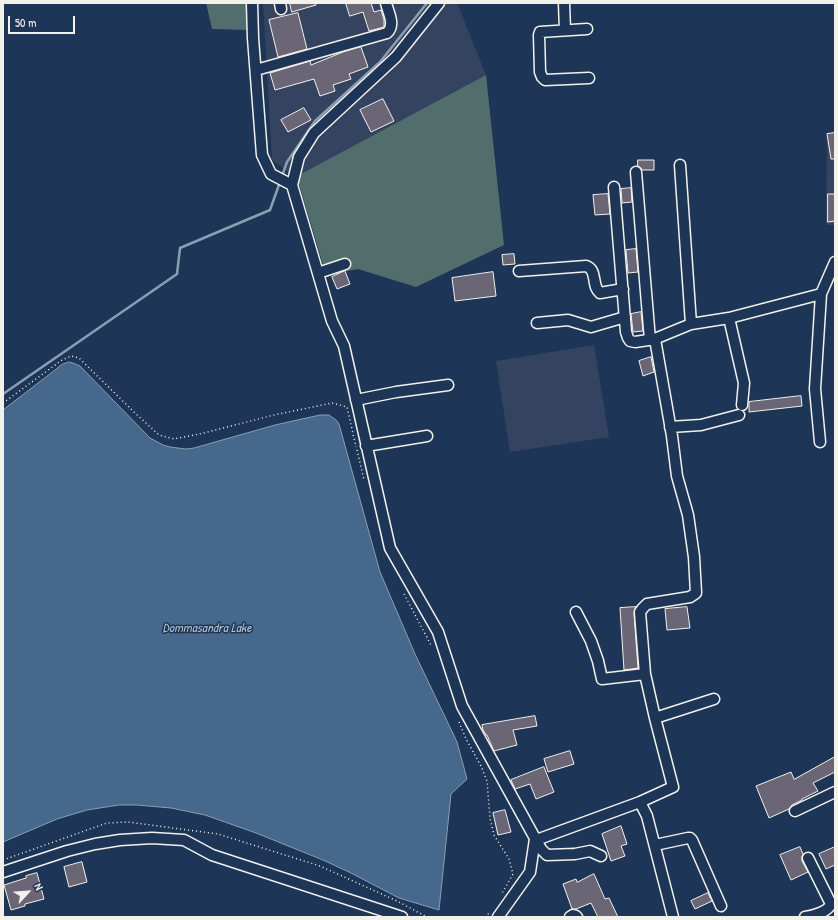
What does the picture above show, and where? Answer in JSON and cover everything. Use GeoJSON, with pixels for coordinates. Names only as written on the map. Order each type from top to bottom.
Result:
{"type":"FeatureCollection","features":[{"type":"Feature","properties":{"kind":"street"},"geometry":{"type":"LineString","coordinates":[[252,3],[253,38],[262,155],[271,174],[292,185]]}},
{"type":"Feature","properties":{"kind":"street"},"geometry":{"type":"LineString","coordinates":[[256,70],[388,33],[391,30],[392,24],[386,3]]}},
{"type":"Feature","properties":{"kind":"street"},"geometry":{"type":"LineString","coordinates":[[439,3],[396,57],[314,133],[299,157],[292,185],[332,320],[344,346],[390,548],[438,632],[462,706],[541,849],[547,855],[575,854],[590,851],[601,856]]}},
{"type":"Feature","properties":{"kind":"street"},"geometry":{"type":"LineString","coordinates":[[564,3],[565,30]]}},
{"type":"Feature","properties":{"kind":"street"},"geometry":{"type":"LineString","coordinates":[[587,29],[540,32],[540,72],[542,78],[545,80],[589,78]]}},
{"type":"Feature","properties":{"kind":"street"},"geometry":{"type":"LineString","coordinates":[[680,165],[691,324]]}},
{"type":"Feature","properties":{"kind":"street"},"geometry":{"type":"LineString","coordinates":[[535,839],[539,839],[640,802],[673,787],[645,674],[640,612],[647,604],[690,597],[696,593],[694,557],[688,515],[677,476],[670,427],[653,340],[636,172]]}},
{"type":"Feature","properties":{"kind":"street"},"geometry":{"type":"LineString","coordinates":[[614,187],[626,332],[630,341],[635,342],[653,340],[691,324],[729,318],[821,294]]}},
{"type":"Feature","properties":{"kind":"street"},"geometry":{"type":"LineString","coordinates":[[820,442],[815,389],[821,294],[835,262]]}},
{"type":"Feature","properties":{"kind":"street"},"geometry":{"type":"LineString","coordinates":[[318,272],[345,264]]}},
{"type":"Feature","properties":{"kind":"street"},"geometry":{"type":"LineString","coordinates":[[519,271],[586,266],[592,271],[598,292],[600,293],[623,289]]}},
{"type":"Feature","properties":{"kind":"street"},"geometry":{"type":"LineString","coordinates":[[538,323],[568,320],[591,327],[625,317]]}},
{"type":"Feature","properties":{"kind":"street"},"geometry":{"type":"LineString","coordinates":[[670,427],[701,425],[741,410],[744,383],[729,318]]}},
{"type":"Feature","properties":{"kind":"street"},"geometry":{"type":"LineString","coordinates":[[356,400],[396,392],[448,385]]}},
{"type":"Feature","properties":{"kind":"street"},"geometry":{"type":"LineString","coordinates":[[366,446],[427,436]]}},
{"type":"Feature","properties":{"kind":"street"},"geometry":{"type":"LineString","coordinates":[[576,612],[591,641],[602,679],[645,674]]}},
{"type":"Feature","properties":{"kind":"street"},"geometry":{"type":"LineString","coordinates":[[655,718],[714,699]]}},
{"type":"Feature","properties":{"kind":"street"},"geometry":{"type":"LineString","coordinates":[[795,811],[835,792]]}},
{"type":"Feature","properties":{"kind":"street"},"geometry":{"type":"LineString","coordinates":[[640,802],[647,816],[674,917]]}},
{"type":"Feature","properties":{"kind":"street"},"geometry":{"type":"LineString","coordinates":[[3,872],[67,851],[95,844],[120,840],[152,838],[184,840],[212,855],[376,913],[402,917]]}},
{"type":"Feature","properties":{"kind":"street"},"geometry":{"type":"LineString","coordinates":[[655,845],[690,838],[721,906]]}},
{"type":"Feature","properties":{"kind":"street"},"geometry":{"type":"LineString","coordinates":[[495,913],[530,872],[535,839]]}},
{"type":"Feature","properties":{"kind":"street"},"geometry":{"type":"LineString","coordinates":[[805,917],[813,916],[829,908],[831,904],[808,858]]}},
{"type":"Feature","properties":{"kind":"street"},"geometry":{"type":"LineString","coordinates":[[570,917],[577,917]]}},
{"type":"Feature","properties":{"kind":"path"},"geometry":{"type":"LineString","coordinates":[[3,403],[62,360],[71,356],[79,358],[159,435],[174,439],[332,403],[347,407],[365,483]]}},
{"type":"Feature","properties":{"kind":"path"},"geometry":{"type":"LineString","coordinates":[[402,590],[432,646]]}},
{"type":"Feature","properties":{"kind":"path"},"geometry":{"type":"LineString","coordinates":[[458,718],[466,739],[481,766],[487,781],[490,818],[494,835],[509,859],[513,874],[500,898]]}},
{"type":"Feature","properties":{"kind":"path"},"geometry":{"type":"LineString","coordinates":[[485,917],[495,913]]}},
{"type":"Feature","properties":{"kind":"shaded area"},"geometry":{"type":"Polygon","coordinates":[[[263,3],[455,3],[458,5],[486,75],[296,177],[272,160],[263,3]]]}},
{"type":"Feature","properties":{"kind":"shaded area"},"geometry":{"type":"Polygon","coordinates":[[[835,131],[835,225],[826,225],[827,133],[835,131]]]}},
{"type":"Feature","properties":{"kind":"shaded area"},"geometry":{"type":"Polygon","coordinates":[[[594,345],[609,437],[510,452],[496,361],[594,345]]]}},
{"type":"Feature","properties":{"kind":"green space"},"geometry":{"type":"Polygon","coordinates":[[[206,3],[248,3],[250,30],[212,29],[206,3]]]}},
{"type":"Feature","properties":{"kind":"green space"},"geometry":{"type":"Polygon","coordinates":[[[486,75],[504,245],[416,287],[358,269],[326,275],[299,184],[299,175],[486,75]]]}},
{"type":"Feature","properties":{"kind":"water","name":"Dommasandra Lake"},"geometry":{"type":"Polygon","coordinates":[[[69,362],[80,366],[150,438],[170,447],[186,449],[194,448],[275,425],[320,415],[329,415],[339,424],[380,572],[415,654],[457,742],[467,779],[451,794],[439,910],[399,898],[323,860],[256,833],[205,815],[171,808],[119,805],[87,810],[57,819],[3,842],[3,410],[61,365],[69,362]]]}},
{"type":"Feature","properties":{"kind":"building"},"geometry":{"type":"Polygon","coordinates":[[[290,3],[316,3],[316,5],[292,12],[290,3]]]}},
{"type":"Feature","properties":{"kind":"building"},"geometry":{"type":"Polygon","coordinates":[[[346,3],[371,3],[374,12],[381,10],[384,20],[384,27],[369,31],[363,12],[350,16],[346,3]]]}},
{"type":"Feature","properties":{"kind":"building"},"geometry":{"type":"Polygon","coordinates":[[[298,13],[307,49],[278,57],[269,20],[298,13]]]}},
{"type":"Feature","properties":{"kind":"building"},"geometry":{"type":"Polygon","coordinates":[[[361,47],[368,67],[349,74],[351,79],[333,85],[335,91],[320,96],[314,79],[275,90],[270,73],[310,61],[311,65],[343,52],[361,47]]]}},
{"type":"Feature","properties":{"kind":"building"},"geometry":{"type":"Polygon","coordinates":[[[383,99],[394,121],[371,132],[360,110],[383,99]]]}},
{"type":"Feature","properties":{"kind":"building"},"geometry":{"type":"Polygon","coordinates":[[[304,108],[311,120],[288,132],[281,120],[304,108]]]}},
{"type":"Feature","properties":{"kind":"building"},"geometry":{"type":"Polygon","coordinates":[[[835,133],[835,159],[831,159],[827,134],[835,133]]]}},
{"type":"Feature","properties":{"kind":"building"},"geometry":{"type":"Polygon","coordinates":[[[638,160],[654,160],[654,170],[642,170],[638,166],[638,160]]]}},
{"type":"Feature","properties":{"kind":"building"},"geometry":{"type":"Polygon","coordinates":[[[631,188],[632,202],[622,203],[621,189],[631,188]]]}},
{"type":"Feature","properties":{"kind":"building"},"geometry":{"type":"Polygon","coordinates":[[[608,194],[610,214],[595,215],[593,195],[608,194]]]}},
{"type":"Feature","properties":{"kind":"building"},"geometry":{"type":"Polygon","coordinates":[[[828,194],[835,194],[835,221],[828,222],[828,194]]]}},
{"type":"Feature","properties":{"kind":"building"},"geometry":{"type":"Polygon","coordinates":[[[636,249],[638,272],[628,273],[626,250],[636,249]]]}},
{"type":"Feature","properties":{"kind":"building"},"geometry":{"type":"Polygon","coordinates":[[[514,254],[515,264],[503,265],[502,255],[514,254]]]}},
{"type":"Feature","properties":{"kind":"building"},"geometry":{"type":"Polygon","coordinates":[[[345,271],[350,284],[337,289],[332,277],[345,271]]]}},
{"type":"Feature","properties":{"kind":"building"},"geometry":{"type":"Polygon","coordinates":[[[493,272],[496,296],[455,301],[452,278],[493,272]]]}},
{"type":"Feature","properties":{"kind":"building"},"geometry":{"type":"Polygon","coordinates":[[[641,312],[643,331],[633,332],[631,314],[641,312]]]}},
{"type":"Feature","properties":{"kind":"building"},"geometry":{"type":"Polygon","coordinates":[[[651,357],[654,372],[643,376],[639,361],[651,357]]]}},
{"type":"Feature","properties":{"kind":"building"},"geometry":{"type":"Polygon","coordinates":[[[801,396],[802,406],[749,412],[749,402],[801,396]]]}},
{"type":"Feature","properties":{"kind":"building"},"geometry":{"type":"Polygon","coordinates":[[[636,607],[634,613],[638,668],[624,670],[620,608],[636,607]]]}},
{"type":"Feature","properties":{"kind":"building"},"geometry":{"type":"Polygon","coordinates":[[[687,607],[690,628],[667,630],[665,609],[687,607]]]}},
{"type":"Feature","properties":{"kind":"building"},"geometry":{"type":"Polygon","coordinates":[[[535,716],[537,726],[513,730],[517,745],[494,751],[482,725],[535,716]]]}},
{"type":"Feature","properties":{"kind":"building"},"geometry":{"type":"Polygon","coordinates":[[[570,751],[574,764],[548,772],[544,759],[570,751]]]}},
{"type":"Feature","properties":{"kind":"building"},"geometry":{"type":"Polygon","coordinates":[[[835,757],[835,772],[813,783],[818,791],[792,805],[789,809],[769,818],[756,786],[791,772],[794,779],[835,757]]]}},
{"type":"Feature","properties":{"kind":"building"},"geometry":{"type":"Polygon","coordinates":[[[544,767],[554,792],[536,799],[530,784],[515,789],[511,780],[544,767]]]}},
{"type":"Feature","properties":{"kind":"building"},"geometry":{"type":"Polygon","coordinates":[[[505,810],[511,832],[498,835],[493,813],[505,810]]]}},
{"type":"Feature","properties":{"kind":"building"},"geometry":{"type":"Polygon","coordinates":[[[621,826],[627,844],[621,846],[625,856],[611,861],[602,834],[621,826]]]}},
{"type":"Feature","properties":{"kind":"building"},"geometry":{"type":"Polygon","coordinates":[[[800,847],[803,854],[802,861],[808,872],[791,880],[780,855],[800,847]]]}},
{"type":"Feature","properties":{"kind":"building"},"geometry":{"type":"Polygon","coordinates":[[[835,847],[835,865],[826,869],[819,854],[835,847]]]}},
{"type":"Feature","properties":{"kind":"building"},"geometry":{"type":"Polygon","coordinates":[[[82,862],[87,882],[69,887],[64,867],[82,862]]]}},
{"type":"Feature","properties":{"kind":"building"},"geometry":{"type":"Polygon","coordinates":[[[37,873],[44,899],[25,904],[25,906],[11,910],[4,885],[37,873]]]}},
{"type":"Feature","properties":{"kind":"building"},"geometry":{"type":"Polygon","coordinates":[[[594,874],[605,899],[609,898],[618,917],[598,917],[591,903],[576,909],[572,909],[563,884],[576,879],[577,882],[594,874]]]}},
{"type":"Feature","properties":{"kind":"building"},"geometry":{"type":"Polygon","coordinates":[[[708,893],[712,901],[695,909],[691,901],[708,893]]]}},
{"type":"Feature","properties":{"kind":"waterway"},"geometry":{"type":"LineString","coordinates":[[282,176],[287,162],[315,121],[380,62],[427,3]]}},
{"type":"Feature","properties":{"kind":"waterway"},"geometry":{"type":"LineString","coordinates":[[3,394],[177,274],[180,248],[270,210],[280,182]]}}]}
